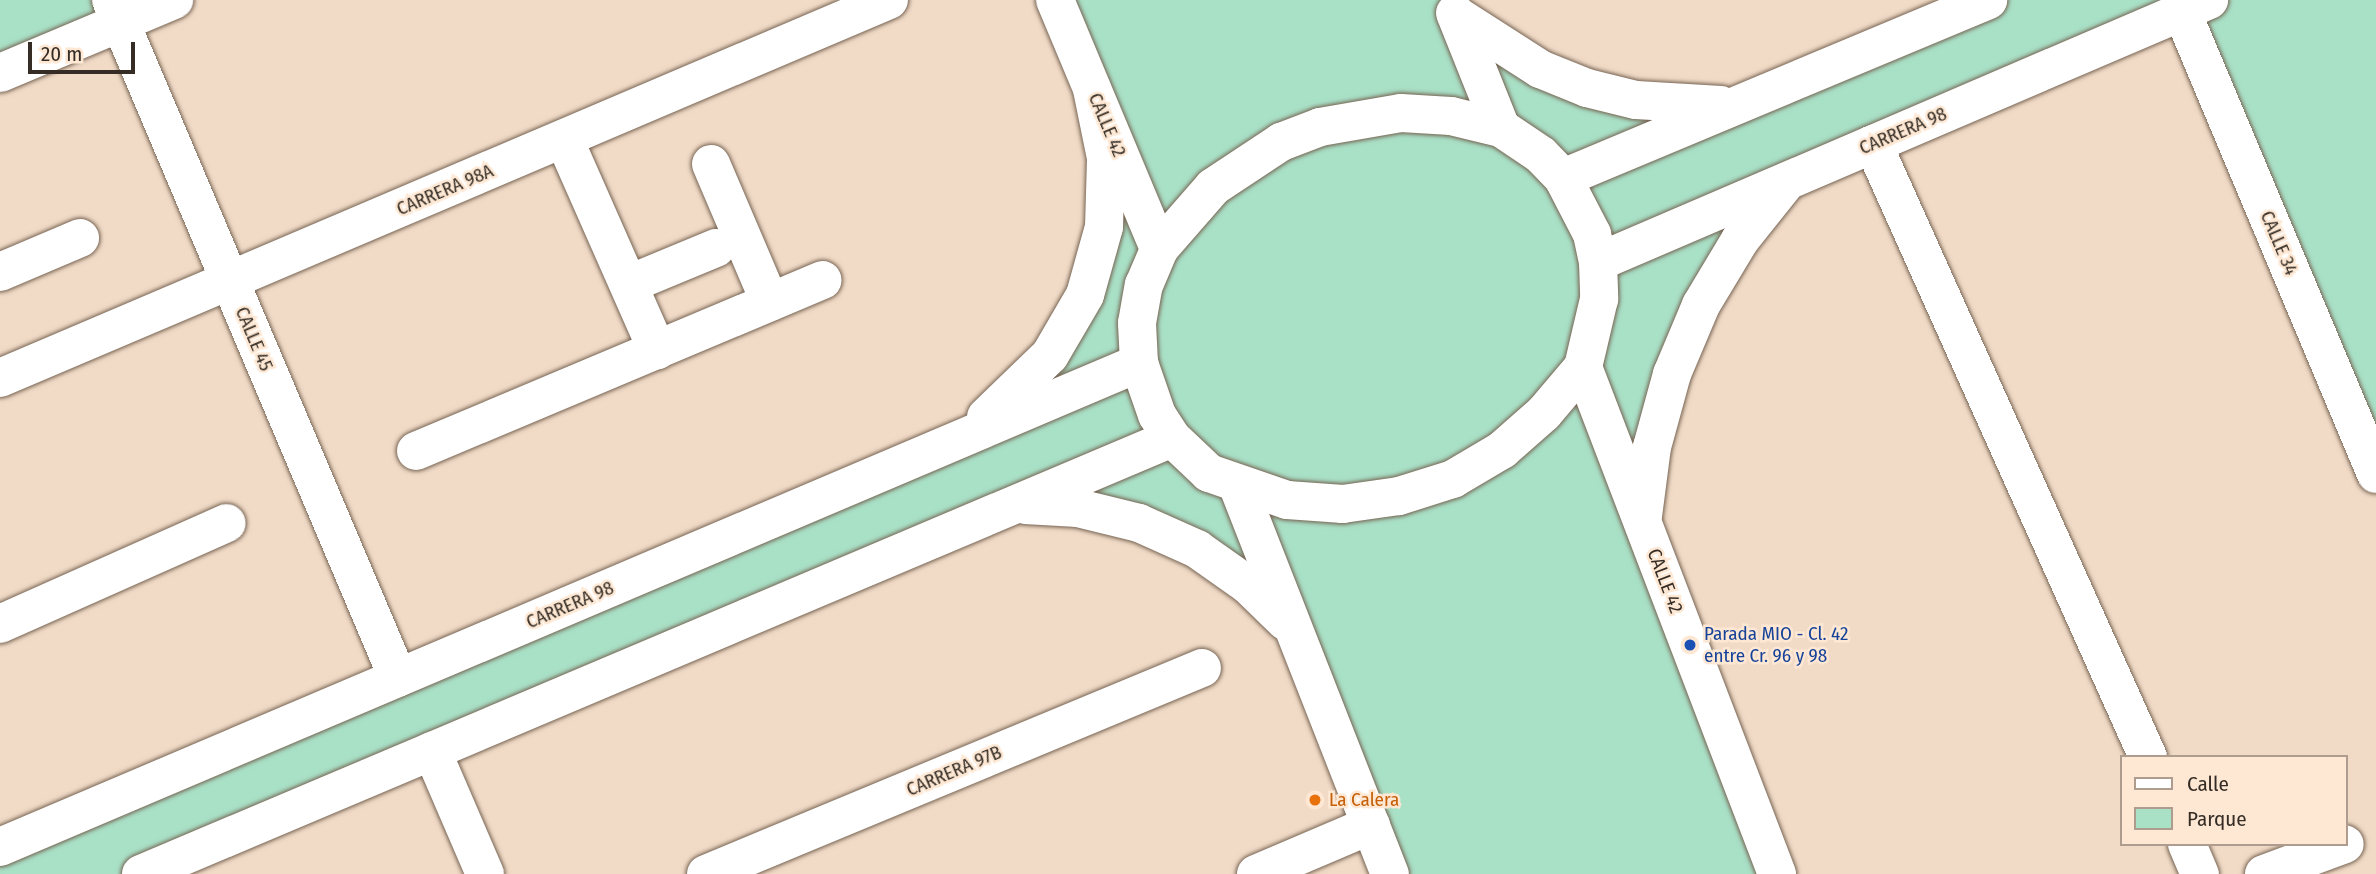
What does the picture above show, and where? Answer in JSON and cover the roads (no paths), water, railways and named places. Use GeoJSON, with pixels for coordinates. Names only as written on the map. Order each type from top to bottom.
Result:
{"type":"FeatureCollection","features":[{"type":"Feature","properties":{"kind":"street"},"geometry":{"type":"LineString","coordinates":[[0,73],[115,11],[174,0]]}},
{"type":"Feature","properties":{"kind":"street","name":"CARRERA 98A"},"geometry":{"type":"LineString","coordinates":[[0,378],[889,0]]}},
{"type":"Feature","properties":{"kind":"street","name":"CALLE 42"},"geometry":{"type":"LineString","coordinates":[[1055,0],[1159,250]]}},
{"type":"Feature","properties":{"kind":"street"},"geometry":{"type":"LineString","coordinates":[[1563,178],[1988,0]]}},
{"type":"Feature","properties":{"kind":"street","name":"CARRERA 98"},"geometry":{"type":"LineString","coordinates":[[1598,262],[2195,6]]}},
{"type":"Feature","properties":{"kind":"street","name":"CALLE 34"},"geometry":{"type":"LineString","coordinates":[[2195,6],[2376,474]]}},
{"type":"Feature","properties":{"kind":"street"},"geometry":{"type":"LineString","coordinates":[[1453,7],[1507,51],[1587,88],[1636,100],[1737,104]]}},
{"type":"Feature","properties":{"kind":"street"},"geometry":{"type":"LineString","coordinates":[[1453,7],[1501,128]]}},
{"type":"Feature","properties":{"kind":"street","name":"CALLE 45"},"geometry":{"type":"LineString","coordinates":[[115,11],[398,678]]}},
{"type":"Feature","properties":{"kind":"street"},"geometry":{"type":"LineString","coordinates":[[944,446],[1002,407],[1042,364],[1085,295],[1104,227],[1106,158],[1092,89]]}},
{"type":"Feature","properties":{"kind":"street"},"geometry":{"type":"LineString","coordinates":[[1401,113],[1451,116],[1501,128],[1541,155],[1563,178],[1592,234],[1598,262],[1599,299],[1583,367],[1544,413],[1502,450],[1453,479],[1399,496],[1343,504],[1287,500],[1237,484],[1209,473],[1172,438],[1145,389],[1139,363],[1137,323],[1144,285],[1159,250],[1213,187],[1269,148],[1320,127],[1401,113]]}},
{"type":"Feature","properties":{"kind":"street"},"geometry":{"type":"LineString","coordinates":[[564,139],[657,350]]}},
{"type":"Feature","properties":{"kind":"street"},"geometry":{"type":"LineString","coordinates":[[1873,144],[2147,755]]}},
{"type":"Feature","properties":{"kind":"street"},"geometry":{"type":"LineString","coordinates":[[711,164],[770,302]]}},
{"type":"Feature","properties":{"kind":"street"},"geometry":{"type":"LineString","coordinates":[[1643,522],[1652,447],[1676,363],[1701,305],[1740,240],[1787,181]]}},
{"type":"Feature","properties":{"kind":"street"},"geometry":{"type":"LineString","coordinates":[[0,272],[80,239]]}},
{"type":"Feature","properties":{"kind":"street"},"geometry":{"type":"LineString","coordinates":[[629,284],[716,248]]}},
{"type":"Feature","properties":{"kind":"street"},"geometry":{"type":"LineString","coordinates":[[416,452],[822,280]]}},
{"type":"Feature","properties":{"kind":"street","name":"CARRERA 98"},"geometry":{"type":"LineString","coordinates":[[0,847],[1139,363]]}},
{"type":"Feature","properties":{"kind":"street","name":"CALLE 42"},"geometry":{"type":"LineString","coordinates":[[1583,367],[1777,874]]}},
{"type":"Feature","properties":{"kind":"street"},"geometry":{"type":"LineString","coordinates":[[141,874],[1172,438]]}},
{"type":"Feature","properties":{"kind":"street"},"geometry":{"type":"LineString","coordinates":[[1237,484],[1390,874]]}},
{"type":"Feature","properties":{"kind":"street"},"geometry":{"type":"LineString","coordinates":[[1014,505],[1078,508],[1139,523],[1185,544],[1248,585],[1294,630]]}},
{"type":"Feature","properties":{"kind":"street"},"geometry":{"type":"LineString","coordinates":[[0,624],[227,523]]}},
{"type":"Feature","properties":{"kind":"street","name":"CARRERA 97B"},"geometry":{"type":"LineString","coordinates":[[706,874],[1202,667]]}},
{"type":"Feature","properties":{"kind":"street"},"geometry":{"type":"LineString","coordinates":[[432,751],[485,874]]}},
{"type":"Feature","properties":{"kind":"street"},"geometry":{"type":"LineString","coordinates":[[1256,874],[1371,825]]}},
{"type":"Feature","properties":{"kind":"street"},"geometry":{"type":"LineString","coordinates":[[2348,843],[2376,833]]}},
{"type":"Feature","properties":{"kind":"street"},"geometry":{"type":"LineString","coordinates":[[2188,846],[2200,874]]}},
{"type":"Feature","properties":{"kind":"street"},"geometry":{"type":"LineString","coordinates":[[2264,874],[2341,846]]}},
{"type":"Feature","properties":{"kind":"place","name":"Parada MIO - Cl. 42 entre Cr. 96 y 98"},"geometry":{"type":"Point","coordinates":[1690,645]}},
{"type":"Feature","properties":{"kind":"place","name":"La Calera"},"geometry":{"type":"Point","coordinates":[1315,800]}}]}
